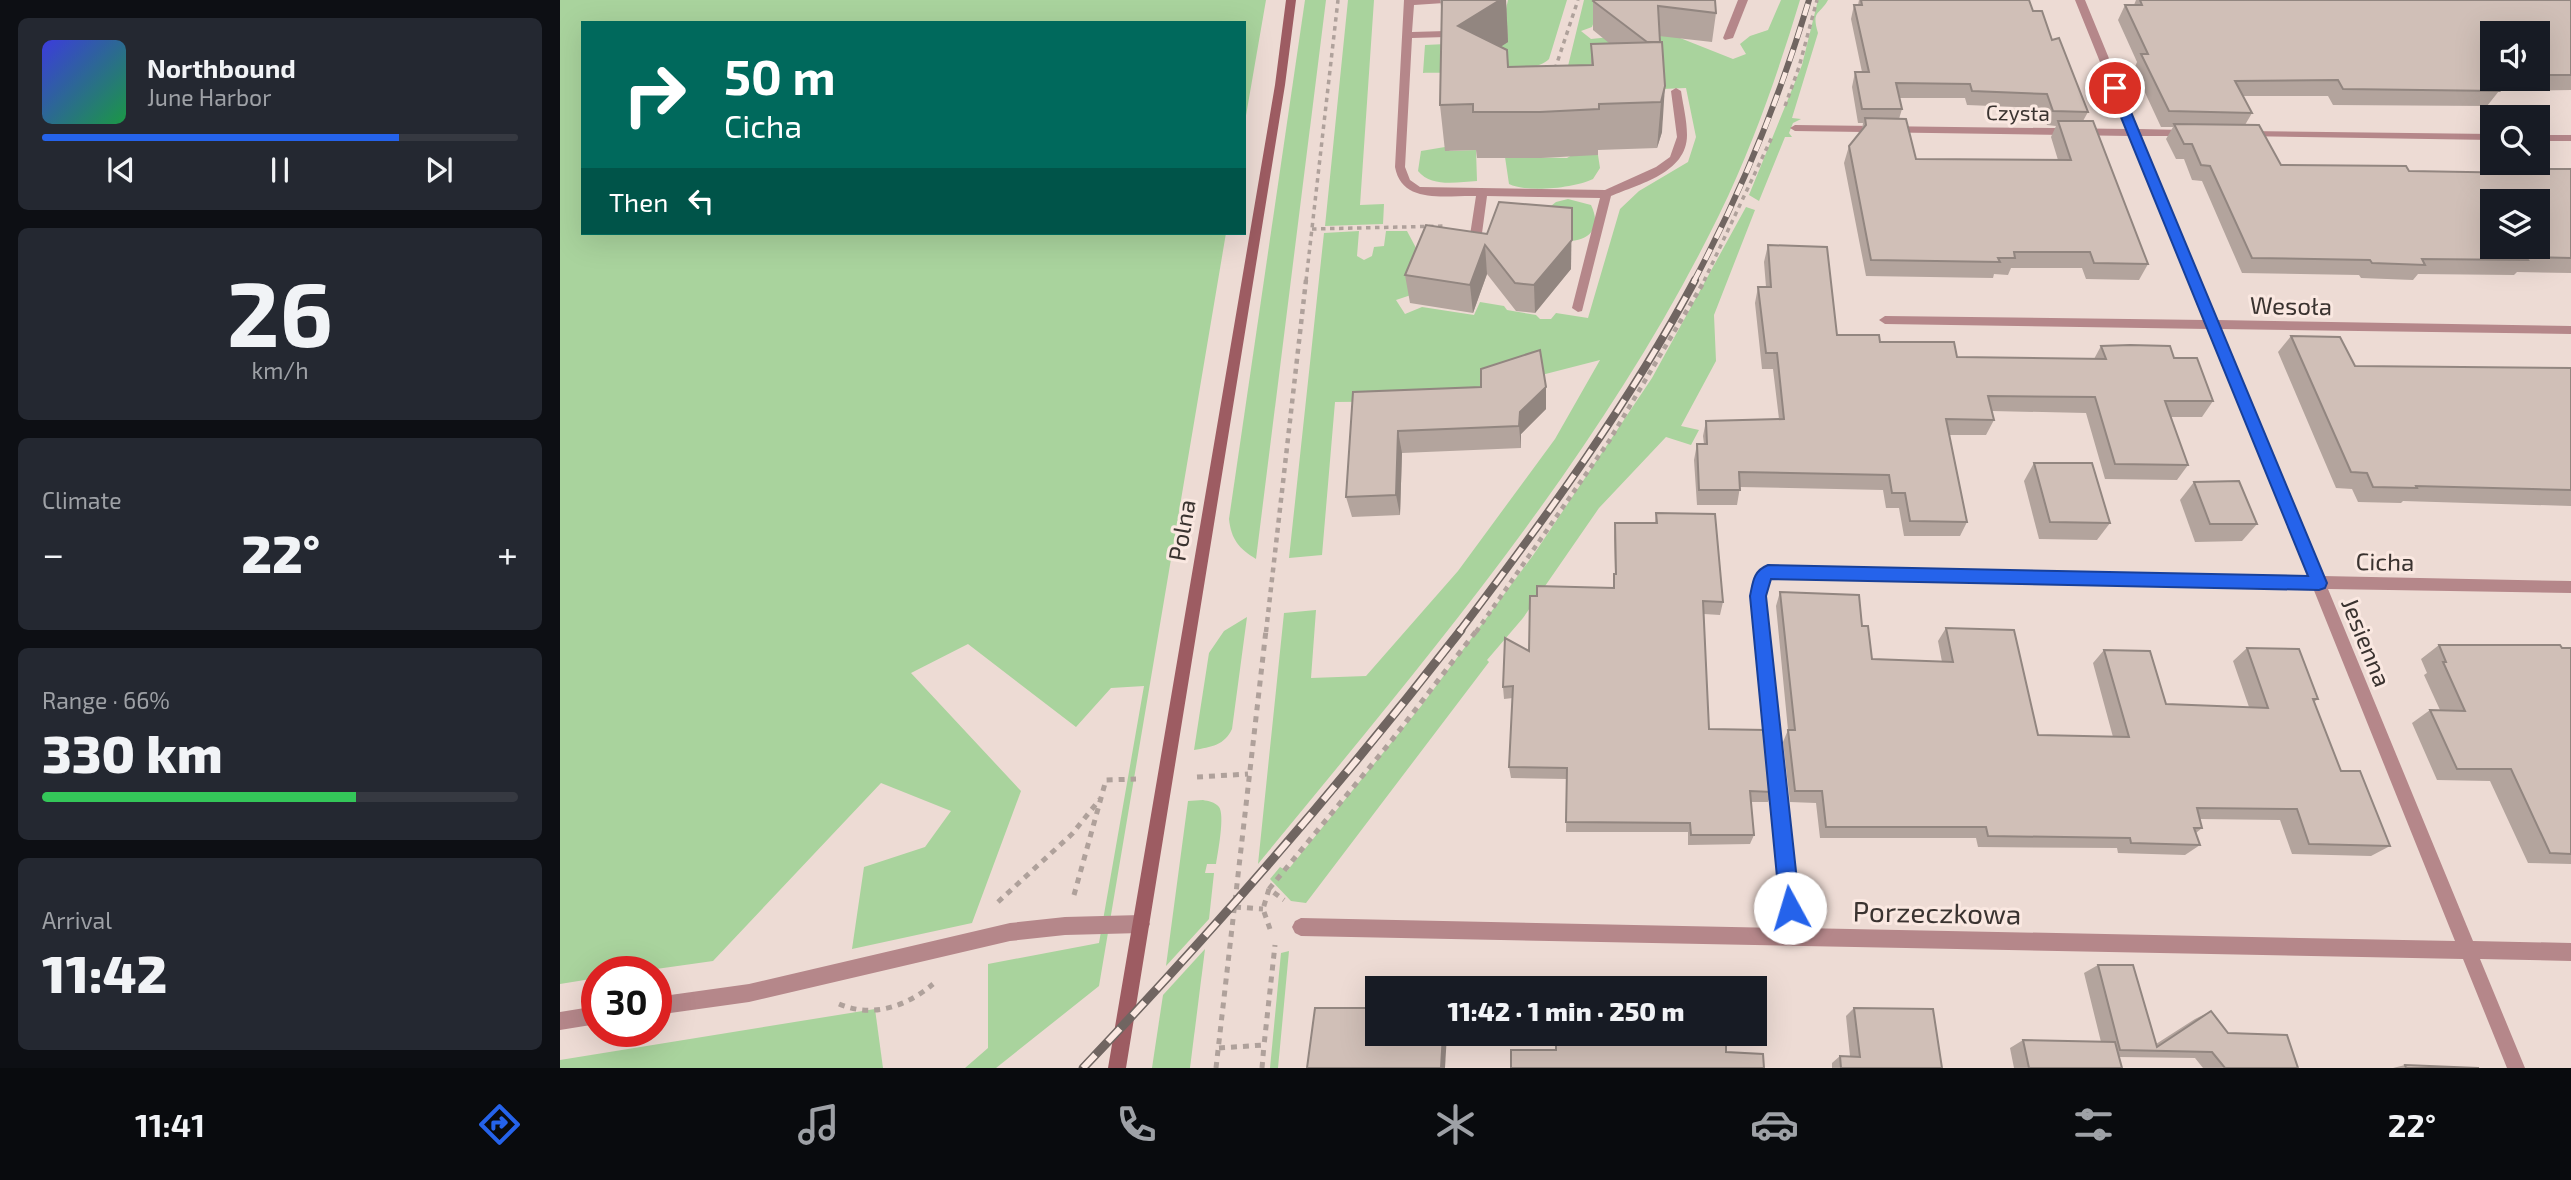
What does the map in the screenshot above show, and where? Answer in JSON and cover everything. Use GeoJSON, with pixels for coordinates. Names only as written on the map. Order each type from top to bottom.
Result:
{"type":"FeatureCollection","features":[{"type":"Feature","properties":{"kind":"street","name":"Polna"},"geometry":{"type":"LineString","coordinates":[[1117,1068],[1250,274],[1291,0]]}},
{"type":"Feature","properties":{"kind":"street"},"geometry":{"type":"LineString","coordinates":[[1444,0],[1409,1],[1402,176],[1410,188],[1419,191],[1606,194],[1660,170],[1675,159],[1682,137],[1676,92]]}},
{"type":"Feature","properties":{"kind":"street"},"geometry":{"type":"LineString","coordinates":[[1728,38],[1743,0]]}},
{"type":"Feature","properties":{"kind":"street","name":"Jesienna"},"geometry":{"type":"LineString","coordinates":[[2080,0],[2210,325],[2319,583],[2516,1068]]}},
{"type":"Feature","properties":{"kind":"street"},"geometry":{"type":"LineString","coordinates":[[1406,35],[1446,34]]}},
{"type":"Feature","properties":{"kind":"street","name":"Czysta"},"geometry":{"type":"LineString","coordinates":[[1796,128],[2202,134]]}},
{"type":"Feature","properties":{"kind":"street"},"geometry":{"type":"LineString","coordinates":[[2230,134],[2480,137]]}},
{"type":"Feature","properties":{"kind":"street"},"geometry":{"type":"LineString","coordinates":[[2550,138],[2571,138]]}},
{"type":"Feature","properties":{"kind":"street"},"geometry":{"type":"LineString","coordinates":[[1474,248],[1482,192]]}},
{"type":"Feature","properties":{"kind":"street"},"geometry":{"type":"LineString","coordinates":[[1578,308],[1606,194]]}},
{"type":"Feature","properties":{"kind":"street","name":"Wesoła"},"geometry":{"type":"LineString","coordinates":[[1885,320],[2571,330]]}},
{"type":"Feature","properties":{"kind":"street","name":"Cicha"},"geometry":{"type":"LineString","coordinates":[[1793,936],[1758,596],[1762,576],[1768,572],[2571,587]]}},
{"type":"Feature","properties":{"kind":"street"},"geometry":{"type":"LineString","coordinates":[[672,1004],[749,993],[1010,932],[1065,926],[1141,924]]}},
{"type":"Feature","properties":{"kind":"street","name":"Porzeczkowa"},"geometry":{"type":"LineString","coordinates":[[1301,927],[2571,952]]}},
{"type":"Feature","properties":{"kind":"street"},"geometry":{"type":"LineString","coordinates":[[560,1021],[581,1018]]}},
{"type":"Feature","properties":{"kind":"path"},"geometry":{"type":"LineString","coordinates":[[1216,1068],[1338,0]]}},
{"type":"Feature","properties":{"kind":"path"},"geometry":{"type":"LineString","coordinates":[[1554,71],[1578,0]]}},
{"type":"Feature","properties":{"kind":"path"},"geometry":{"type":"LineString","coordinates":[[1782,115],[1799,67],[1817,0]]}},
{"type":"Feature","properties":{"kind":"path"},"geometry":{"type":"LineString","coordinates":[[1269,890],[1448,668],[1533,553],[1594,462],[1650,375],[1706,278],[1777,127]]}},
{"type":"Feature","properties":{"kind":"path"},"geometry":{"type":"LineString","coordinates":[[1312,229],[1477,226]]}},
{"type":"Feature","properties":{"kind":"path"},"geometry":{"type":"LineString","coordinates":[[991,907],[1072,834],[1101,797]]}},
{"type":"Feature","properties":{"kind":"path"},"geometry":{"type":"LineString","coordinates":[[1235,907],[1263,909]]}},
{"type":"Feature","properties":{"kind":"path"},"geometry":{"type":"LineString","coordinates":[[1262,1068],[1275,943],[1299,943],[1301,927]]}},
{"type":"Feature","properties":{"kind":"path"},"geometry":{"type":"LineString","coordinates":[[1219,1048],[1264,1045]]}},
{"type":"Feature","properties":{"kind":"green space"},"geometry":{"type":"Polygon","coordinates":[[[560,0],[1266,0],[1246,115],[1246,21],[581,21],[581,235],[1226,235],[1099,986],[996,1068],[965,1068],[988,1048],[988,964],[1099,943],[1144,686],[1111,688],[1076,727],[968,644],[911,673],[1021,791],[972,923],[852,949],[864,867],[925,847],[951,811],[881,783],[713,961],[672,967],[672,956],[581,956],[581,981],[560,984],[560,0]]]}},
{"type":"Feature","properties":{"kind":"green space"},"geometry":{"type":"Polygon","coordinates":[[[1305,0],[1326,0],[1256,559],[1237,543],[1229,519],[1305,0]]]}},
{"type":"Feature","properties":{"kind":"green space"},"geometry":{"type":"Polygon","coordinates":[[[1348,0],[1374,0],[1360,205],[1384,204],[1383,224],[1325,226],[1348,0]]]}},
{"type":"Feature","properties":{"kind":"green space"},"geometry":{"type":"Polygon","coordinates":[[[1508,0],[1567,0],[1549,59],[1540,65],[1509,71],[1423,73],[1425,45],[1446,44],[1506,9],[1508,0]]]}},
{"type":"Feature","properties":{"kind":"green space"},"geometry":{"type":"Polygon","coordinates":[[[1584,0],[1595,0],[1600,5],[1592,27],[1581,31],[1591,39],[1649,33],[1675,36],[1733,59],[1746,54],[1740,44],[1750,36],[1768,30],[1781,0],[1800,0],[1764,108],[1732,187],[1673,301],[1622,387],[1508,552],[1385,710],[1258,864],[1284,613],[1316,610],[1311,678],[1366,676],[1458,571],[1555,439],[1600,360],[1440,401],[1335,402],[1322,555],[1289,558],[1324,233],[1359,231],[1357,256],[1364,260],[1372,256],[1374,247],[1384,246],[1386,231],[1407,231],[1424,263],[1411,295],[1396,300],[1405,314],[1422,307],[1474,315],[1480,302],[1536,315],[1540,319],[1551,319],[1556,313],[1588,318],[1620,209],[1639,191],[1688,162],[1696,137],[1686,88],[1662,89],[1568,66],[1584,0]]]}},
{"type":"Feature","properties":{"kind":"green space"},"geometry":{"type":"Polygon","coordinates":[[[1818,0],[1828,0],[1816,16],[1818,33],[1792,118],[1801,119],[1793,123],[1789,133],[1792,137],[1785,137],[1759,201],[1749,195],[1802,65],[1818,0]]]}},
{"type":"Feature","properties":{"kind":"green space"},"geometry":{"type":"Polygon","coordinates":[[[1445,147],[1450,151],[1476,150],[1477,181],[1438,182],[1430,180],[1418,171],[1421,151],[1445,147]]]}},
{"type":"Feature","properties":{"kind":"green space"},"geometry":{"type":"Polygon","coordinates":[[[1572,155],[1598,155],[1600,168],[1593,179],[1551,188],[1527,188],[1509,184],[1505,157],[1567,158],[1572,155]]]}},
{"type":"Feature","properties":{"kind":"green space"},"geometry":{"type":"Polygon","coordinates":[[[1568,199],[1591,205],[1594,212],[1593,230],[1578,240],[1571,241],[1546,210],[1556,202],[1568,199]]]}},
{"type":"Feature","properties":{"kind":"green space"},"geometry":{"type":"Polygon","coordinates":[[[1746,207],[1755,210],[1714,315],[1716,361],[1681,426],[1699,430],[1691,445],[1666,437],[1599,508],[1523,618],[1487,660],[1489,662],[1306,903],[1291,901],[1270,879],[1280,867],[1287,871],[1422,705],[1534,554],[1652,378],[1746,207]]]}},
{"type":"Feature","properties":{"kind":"green space"},"geometry":{"type":"Polygon","coordinates":[[[1247,617],[1232,729],[1221,742],[1194,750],[1209,653],[1224,631],[1247,617]]]}},
{"type":"Feature","properties":{"kind":"green space"},"geometry":{"type":"Polygon","coordinates":[[[1203,800],[1217,805],[1221,811],[1216,864],[1207,864],[1205,873],[1214,873],[1209,919],[1166,966],[1188,801],[1203,800]]]}},
{"type":"Feature","properties":{"kind":"green space"},"geometry":{"type":"Polygon","coordinates":[[[1205,949],[1190,1068],[1152,1068],[1163,995],[1205,949]]]}},
{"type":"Feature","properties":{"kind":"green space"},"geometry":{"type":"Polygon","coordinates":[[[1289,951],[1278,1068],[1270,1068],[1281,953],[1289,951]]]}},
{"type":"Feature","properties":{"kind":"green space"},"geometry":{"type":"Polygon","coordinates":[[[875,1009],[883,1068],[560,1068],[560,1060],[640,1047],[672,1047],[672,1042],[875,1009]]]}},
{"type":"Feature","properties":{"kind":"building"},"geometry":{"type":"Polygon","coordinates":[[[1442,0],[1500,0],[1458,26],[1507,50],[1508,67],[1593,65],[1591,44],[1662,42],[1665,86],[1661,102],[1599,104],[1599,109],[1540,112],[1473,112],[1473,104],[1440,105],[1442,0]]]}},
{"type":"Feature","properties":{"kind":"building"},"geometry":{"type":"Polygon","coordinates":[[[1594,0],[1715,0],[1716,13],[1658,6],[1660,42],[1647,42],[1594,0]]]}},
{"type":"Feature","properties":{"kind":"building"},"geometry":{"type":"Polygon","coordinates":[[[1861,0],[2029,0],[2033,11],[2042,11],[2052,40],[2059,38],[2088,112],[2053,111],[2047,94],[1972,91],[1970,84],[1896,83],[1902,109],[1862,109],[1855,72],[1869,72],[1854,5],[1862,5],[1861,0]]]}},
{"type":"Feature","properties":{"kind":"building"},"geometry":{"type":"Polygon","coordinates":[[[2140,0],[2571,0],[2571,75],[2550,75],[2550,21],[2480,21],[2480,91],[2343,89],[2338,80],[2235,81],[2252,113],[2169,111],[2141,54],[2148,54],[2125,5],[2142,5],[2140,0]]]}},
{"type":"Feature","properties":{"kind":"building"},"geometry":{"type":"Polygon","coordinates":[[[1865,118],[1906,119],[1916,159],[2071,160],[2058,121],[2093,121],[2148,264],[2094,263],[2090,252],[2014,252],[2015,258],[1998,258],[2000,262],[1871,260],[1849,146],[1866,125],[1865,118]]]}},
{"type":"Feature","properties":{"kind":"building"},"geometry":{"type":"Polygon","coordinates":[[[2174,124],[2259,125],[2281,165],[2406,166],[2409,171],[2480,172],[2480,175],[2550,175],[2550,169],[2571,169],[2571,258],[2550,258],[2550,189],[2480,189],[2480,259],[2528,260],[2422,259],[2425,265],[2372,263],[2370,260],[2252,258],[2210,166],[2201,165],[2192,144],[2184,144],[2174,124]]]}},
{"type":"Feature","properties":{"kind":"building"},"geometry":{"type":"Polygon","coordinates":[[[1499,202],[1572,208],[1572,240],[1534,285],[1515,283],[1485,245],[1470,285],[1405,275],[1426,225],[1487,234],[1499,202]]]}},
{"type":"Feature","properties":{"kind":"building"},"geometry":{"type":"Polygon","coordinates":[[[1768,245],[1827,247],[1837,335],[1879,335],[1880,342],[1954,342],[1957,357],[2106,359],[2101,346],[2130,345],[2170,346],[2174,358],[2197,358],[2213,401],[2165,401],[2188,465],[2115,464],[2095,397],[1988,396],[1994,420],[1946,419],[1967,522],[1910,521],[1905,493],[1892,493],[1889,475],[1739,472],[1740,490],[1699,490],[1697,444],[1707,444],[1706,421],[1784,419],[1777,353],[1766,353],[1758,287],[1771,287],[1768,245]]]}},
{"type":"Feature","properties":{"kind":"building"},"geometry":{"type":"Polygon","coordinates":[[[2291,336],[2340,337],[2355,366],[2571,368],[2571,490],[2373,487],[2367,473],[2351,472],[2291,336]]]}},
{"type":"Feature","properties":{"kind":"building"},"geometry":{"type":"Polygon","coordinates":[[[1540,350],[1546,387],[1520,412],[1519,426],[1398,431],[1396,495],[1346,497],[1353,392],[1481,387],[1481,369],[1540,350]]]}},
{"type":"Feature","properties":{"kind":"building"},"geometry":{"type":"Polygon","coordinates":[[[2034,463],[2092,463],[2110,523],[2050,522],[2034,463]]]}},
{"type":"Feature","properties":{"kind":"building"},"geometry":{"type":"Polygon","coordinates":[[[2239,481],[2257,524],[2210,524],[2194,482],[2239,481]]]}},
{"type":"Feature","properties":{"kind":"building"},"geometry":{"type":"Polygon","coordinates":[[[1656,513],[1715,514],[1723,602],[1703,601],[1709,729],[1766,730],[1772,792],[1750,791],[1754,835],[1691,835],[1690,823],[1566,822],[1567,768],[1509,767],[1513,686],[1503,687],[1505,638],[1529,651],[1530,596],[1537,596],[1537,586],[1614,588],[1615,523],[1657,523],[1656,513]]]}},
{"type":"Feature","properties":{"kind":"building"},"geometry":{"type":"Polygon","coordinates":[[[1780,592],[1859,595],[1862,626],[1868,626],[1872,659],[1953,662],[1946,628],[2014,630],[2038,735],[2129,737],[2104,650],[2150,651],[2166,704],[2268,708],[2247,648],[2299,649],[2318,699],[2313,699],[2341,771],[2360,771],[2390,846],[2309,844],[2297,809],[2197,808],[2202,828],[2194,828],[2200,845],[2131,843],[2130,838],[1988,836],[1986,827],[1826,827],[1822,791],[1795,791],[1788,730],[1795,730],[1780,592]]]}},
{"type":"Feature","properties":{"kind":"building"},"geometry":{"type":"Polygon","coordinates":[[[2439,645],[2560,645],[2562,648],[2571,648],[2571,854],[2550,853],[2511,769],[2457,769],[2430,710],[2465,711],[2443,662],[2446,662],[2439,645]]]}},
{"type":"Feature","properties":{"kind":"building"},"geometry":{"type":"Polygon","coordinates":[[[2098,965],[2133,965],[2157,1047],[2211,1011],[2228,1033],[2287,1035],[2298,1068],[2225,1068],[2212,1052],[2120,1050],[2098,965]]]}},
{"type":"Feature","properties":{"kind":"building"},"geometry":{"type":"Polygon","coordinates":[[[1315,1008],[1365,1008],[1365,1046],[1442,1046],[1441,1068],[1307,1068],[1315,1008]]]}},
{"type":"Feature","properties":{"kind":"building"},"geometry":{"type":"Polygon","coordinates":[[[1854,1008],[1933,1009],[1942,1068],[1841,1068],[1840,1056],[1860,1057],[1854,1008]]]}},
{"type":"Feature","properties":{"kind":"building"},"geometry":{"type":"Polygon","coordinates":[[[2023,1040],[2115,1042],[2122,1068],[2029,1068],[2023,1040]]]}},
{"type":"Feature","properties":{"kind":"building"},"geometry":{"type":"Polygon","coordinates":[[[1556,1046],[1726,1046],[1726,1052],[1763,1054],[1764,1068],[1511,1068],[1511,1050],[1556,1050],[1556,1046]]]}},
{"type":"Feature","properties":{"kind":"building"},"geometry":{"type":"Polygon","coordinates":[[[2405,1065],[2478,1068],[2406,1068],[2405,1065]]]}},
{"type":"Feature","properties":{"kind":"railway"},"geometry":{"type":"LineString","coordinates":[[1694,281],[1759,144],[1809,0]]}},
{"type":"Feature","properties":{"kind":"railway"},"geometry":{"type":"LineString","coordinates":[[1459,632],[1584,461],[1642,372],[1695,280]]}},
{"type":"Feature","properties":{"kind":"railway"},"geometry":{"type":"LineString","coordinates":[[1083,1068],[1277,854],[1461,630]]}},
{"type":"Feature","properties":{"kind":"route"},"geometry":{"type":"LineString","coordinates":[[1790,908],[1758,596],[1762,576],[1768,572],[2319,583],[2210,325],[2115,88]]}}]}
